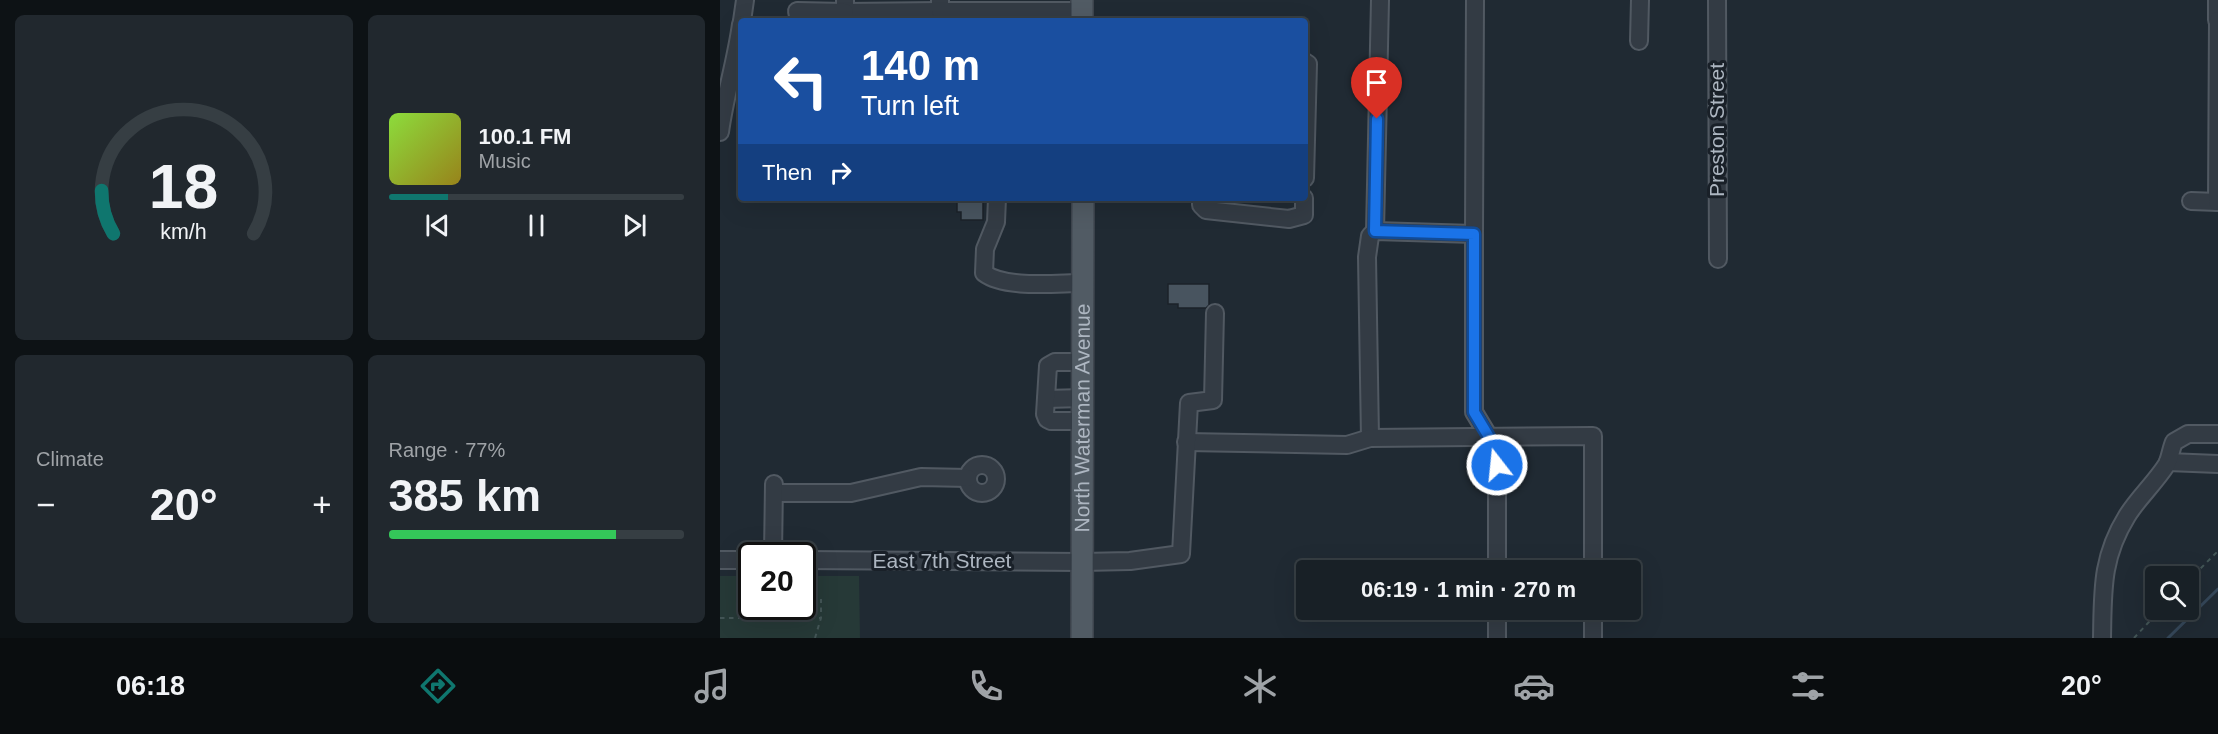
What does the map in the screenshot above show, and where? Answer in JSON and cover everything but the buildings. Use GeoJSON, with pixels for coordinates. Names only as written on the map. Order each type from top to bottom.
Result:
{"type":"FeatureCollection","features":[{"type":"Feature","properties":{"kind":"main road","name":"North Waterman Avenue"},"geometry":{"type":"LineString","coordinates":[[1082,638],[1083,201]]}},
{"type":"Feature","properties":{"kind":"street"},"geometry":{"type":"LineString","coordinates":[[742,18],[745,0]]}},
{"type":"Feature","properties":{"kind":"street"},"geometry":{"type":"LineString","coordinates":[[1370,438],[1367,257],[1370,236],[1375,231],[1380,0]]}},
{"type":"Feature","properties":{"kind":"street"},"geometry":{"type":"LineString","coordinates":[[1475,0],[1474,412],[1489,437],[1497,465],[1497,560]]}},
{"type":"Feature","properties":{"kind":"street"},"geometry":{"type":"LineString","coordinates":[[1639,41],[1640,0]]}},
{"type":"Feature","properties":{"kind":"street","name":"Preston Street"},"geometry":{"type":"LineString","coordinates":[[1717,0],[1718,259]]}},
{"type":"Feature","properties":{"kind":"street"},"geometry":{"type":"LineString","coordinates":[[2191,201],[2218,202],[2217,0]]}},
{"type":"Feature","properties":{"kind":"street"},"geometry":{"type":"LineString","coordinates":[[799,18],[797,11],[845,6],[1038,6],[1082,11]]}},
{"type":"Feature","properties":{"kind":"street"},"geometry":{"type":"LineString","coordinates":[[720,132],[724,104],[738,48]]}},
{"type":"Feature","properties":{"kind":"street"},"geometry":{"type":"LineString","coordinates":[[997,201],[996,222],[985,249],[984,273],[993,280],[1015,283],[1083,283]]}},
{"type":"Feature","properties":{"kind":"street"},"geometry":{"type":"LineString","coordinates":[[1201,201],[1201,205],[1206,210],[1289,219],[1304,215],[1304,201]]}},
{"type":"Feature","properties":{"kind":"street"},"geometry":{"type":"LineString","coordinates":[[1375,231],[1474,234]]}},
{"type":"Feature","properties":{"kind":"street"},"geometry":{"type":"LineString","coordinates":[[1215,313],[1213,400],[1189,403],[1186,442],[1347,445],[1370,438],[1593,436],[1593,560]]}},
{"type":"Feature","properties":{"kind":"street"},"geometry":{"type":"LineString","coordinates":[[1083,362],[1055,362],[1048,366],[1045,414],[1051,422],[1083,421]]}},
{"type":"Feature","properties":{"kind":"street"},"geometry":{"type":"LineString","coordinates":[[1046,399],[1083,398]]}},
{"type":"Feature","properties":{"kind":"street"},"geometry":{"type":"LineString","coordinates":[[2102,638],[2103,582],[2116,537],[2128,515],[2168,462],[2174,442],[2188,434],[2218,434]]}},
{"type":"Feature","properties":{"kind":"street","name":"East 7th Street"},"geometry":{"type":"LineString","coordinates":[[816,560],[1082,562],[1130,561],[1181,554],[1186,442]]}},
{"type":"Feature","properties":{"kind":"street"},"geometry":{"type":"LineString","coordinates":[[2168,462],[2218,464]]}},
{"type":"Feature","properties":{"kind":"street"},"geometry":{"type":"LineString","coordinates":[[773,542],[774,488],[851,493],[921,477],[968,478]]}},
{"type":"Feature","properties":{"kind":"street"},"geometry":{"type":"LineString","coordinates":[[720,560],[738,560]]}},
{"type":"Feature","properties":{"kind":"street"},"geometry":{"type":"LineString","coordinates":[[1497,620],[1497,638]]}},
{"type":"Feature","properties":{"kind":"street"},"geometry":{"type":"LineString","coordinates":[[1593,620],[1593,638]]}},
{"type":"Feature","properties":{"kind":"path"},"geometry":{"type":"LineString","coordinates":[[2199,570],[2218,551]]}},
{"type":"Feature","properties":{"kind":"path"},"geometry":{"type":"LineString","coordinates":[[815,638],[821,618],[821,599]]}},
{"type":"Feature","properties":{"kind":"path"},"geometry":{"type":"LineString","coordinates":[[720,618],[821,618]]}},
{"type":"Feature","properties":{"kind":"path"},"geometry":{"type":"LineString","coordinates":[[2134,638],[2151,620]]}},
{"type":"Feature","properties":{"kind":"green space"},"geometry":{"type":"Polygon","coordinates":[[[720,576],[738,576],[738,620],[816,620],[816,576],[859,576],[860,638],[720,638],[720,576]]]}},
{"type":"Feature","properties":{"kind":"waterway"},"geometry":{"type":"LineString","coordinates":[[2168,638],[2218,589]]}},
{"type":"Feature","properties":{"kind":"route"},"geometry":{"type":"LineString","coordinates":[[1377,119],[1375,231],[1474,234],[1474,412],[1489,437],[1497,465]]}}]}
